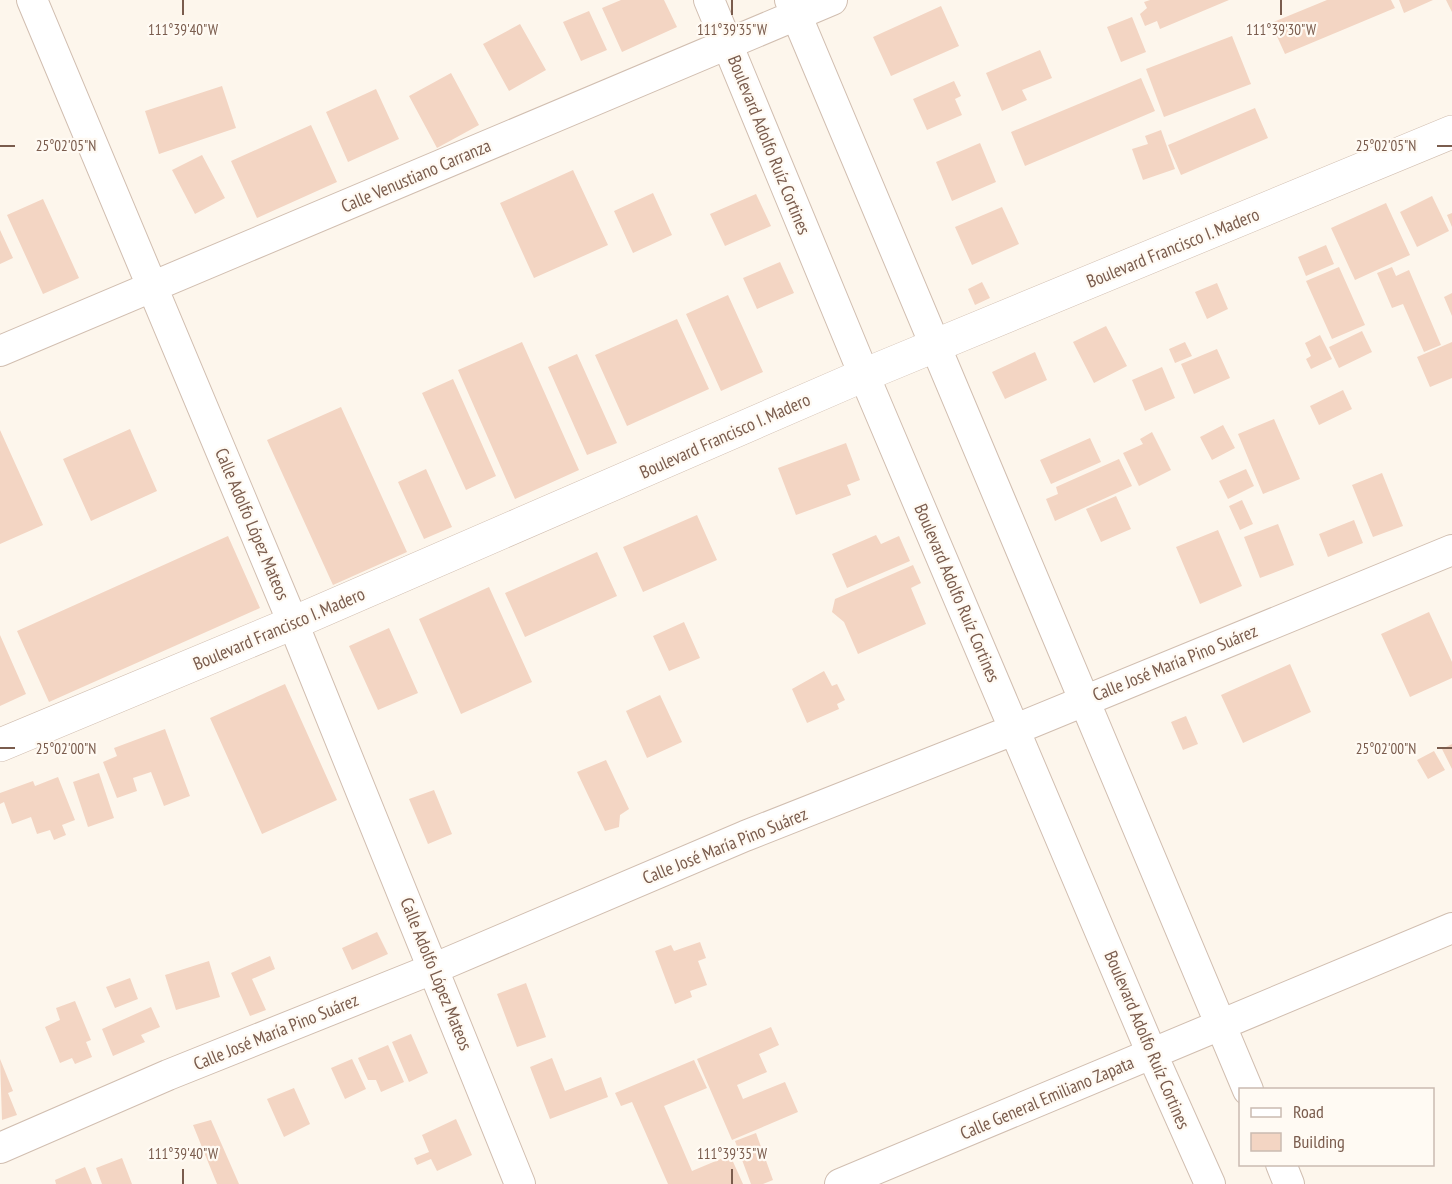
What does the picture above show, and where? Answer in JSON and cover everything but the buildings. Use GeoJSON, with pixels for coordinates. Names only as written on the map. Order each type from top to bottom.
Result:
{"type":"FeatureCollection","features":[{"type":"Feature","properties":{"kind":"street","name":"Calle Adolfo López Mateos"},"geometry":{"type":"LineString","coordinates":[[32,0],[293,623],[435,968],[520,1184]]}},
{"type":"Feature","properties":{"kind":"street","name":"Boulevard Adolfo Ruíz Cortines"},"geometry":{"type":"LineString","coordinates":[[709,0],[864,375],[1152,1054],[1210,1184]]}},
{"type":"Feature","properties":{"kind":"street","name":"Calle Venustiano Carranza"},"geometry":{"type":"LineString","coordinates":[[0,351],[728,44],[793,7],[832,0]]}},
{"type":"Feature","properties":{"kind":"street"},"geometry":{"type":"LineString","coordinates":[[793,7],[1248,1088]]}},
{"type":"Feature","properties":{"kind":"street","name":"Boulevard Francisco I. Madero"},"geometry":{"type":"LineString","coordinates":[[0,745],[293,623],[864,375],[1452,132]]}},
{"type":"Feature","properties":{"kind":"street","name":"Calle José María Pino Suárez"},"geometry":{"type":"LineString","coordinates":[[0,1148],[168,1075],[435,968],[745,836],[1016,729],[1452,550]]}},
{"type":"Feature","properties":{"kind":"street","name":"Calle General Emiliano Zapata"},"geometry":{"type":"LineString","coordinates":[[840,1184],[1452,928]]}},
{"type":"Feature","properties":{"kind":"street"},"geometry":{"type":"LineString","coordinates":[[1282,1166],[1289,1184]]}}]}
